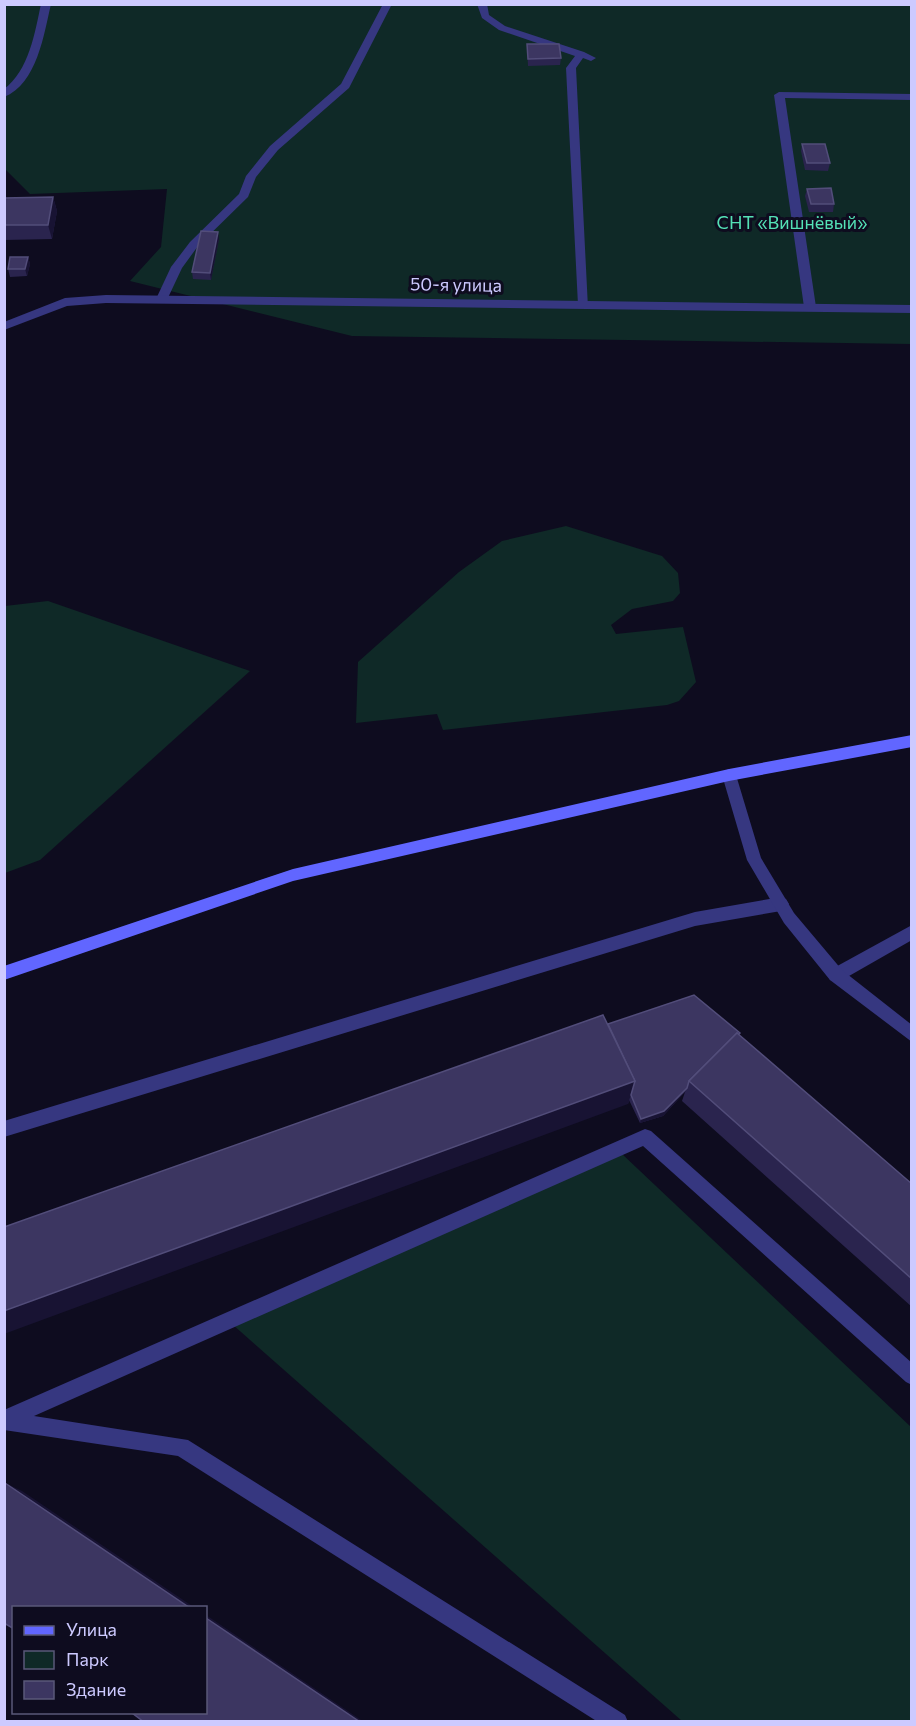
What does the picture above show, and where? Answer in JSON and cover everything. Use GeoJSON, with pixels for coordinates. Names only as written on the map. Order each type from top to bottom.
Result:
{"type":"FeatureCollection","features":[{"type":"Feature","properties":{"kind":"street"},"geometry":{"type":"LineString","coordinates":[[4,94],[12,90],[36,49],[46,4]]}},
{"type":"Feature","properties":{"kind":"street"},"geometry":{"type":"LineString","coordinates":[[162,299],[177,267],[194,244],[244,195],[251,176],[274,148],[345,86],[388,4]]}},
{"type":"Feature","properties":{"kind":"street"},"geometry":{"type":"LineString","coordinates":[[482,4],[485,16],[502,28],[586,56],[572,68],[584,304]]}},
{"type":"Feature","properties":{"kind":"street"},"geometry":{"type":"LineString","coordinates":[[810,307],[779,95],[912,97]]}},
{"type":"Feature","properties":{"kind":"street","name":"50-я улица"},"geometry":{"type":"LineString","coordinates":[[4,326],[65,302],[162,299],[912,309]]}},
{"type":"Feature","properties":{"kind":"street"},"geometry":{"type":"LineString","coordinates":[[4,973],[293,875],[729,775],[912,741]]}},
{"type":"Feature","properties":{"kind":"street"},"geometry":{"type":"LineString","coordinates":[[729,775],[754,860],[789,918],[836,975],[912,1035]]}},
{"type":"Feature","properties":{"kind":"street"},"geometry":{"type":"LineString","coordinates":[[4,1129],[695,919],[781,904]]}},
{"type":"Feature","properties":{"kind":"street"},"geometry":{"type":"LineString","coordinates":[[836,975],[912,932]]}},
{"type":"Feature","properties":{"kind":"street"},"geometry":{"type":"LineString","coordinates":[[4,1421],[645,1137],[912,1376]]}},
{"type":"Feature","properties":{"kind":"street"},"geometry":{"type":"LineString","coordinates":[[4,1421],[181,1447],[618,1722]]}},
{"type":"Feature","properties":{"kind":"green space","name":"СНТ «Вишнёвый»"},"geometry":{"type":"Polygon","coordinates":[[[4,5],[911,5],[911,344],[352,336],[130,281],[161,247],[167,189],[30,194],[5,169],[4,5]]]}},
{"type":"Feature","properties":{"kind":"green space"},"geometry":{"type":"Polygon","coordinates":[[[566,526],[662,556],[678,573],[680,593],[673,601],[632,609],[611,625],[616,634],[683,627],[696,682],[679,701],[667,705],[443,730],[437,714],[356,723],[358,662],[459,572],[502,541],[566,526]]]}},
{"type":"Feature","properties":{"kind":"green space"},"geometry":{"type":"Polygon","coordinates":[[[48,601],[250,671],[40,860],[5,873],[5,606],[48,601]]]}},
{"type":"Feature","properties":{"kind":"green space"},"geometry":{"type":"Polygon","coordinates":[[[621,1153],[911,1427],[911,1721],[682,1721],[232,1324],[621,1153]]]}},
{"type":"Feature","properties":{"kind":"building"},"geometry":{"type":"Polygon","coordinates":[[[527,44],[559,44],[561,58],[528,59],[527,44]]]}},
{"type":"Feature","properties":{"kind":"building"},"geometry":{"type":"Polygon","coordinates":[[[802,144],[825,144],[830,163],[807,163],[802,144]]]}},
{"type":"Feature","properties":{"kind":"building"},"geometry":{"type":"Polygon","coordinates":[[[831,188],[834,204],[811,204],[807,189],[831,188]]]}},
{"type":"Feature","properties":{"kind":"building"},"geometry":{"type":"Polygon","coordinates":[[[53,197],[48,225],[4,225],[4,198],[53,197]]]}},
{"type":"Feature","properties":{"kind":"building"},"geometry":{"type":"Polygon","coordinates":[[[201,231],[218,232],[210,273],[192,272],[201,231]]]}},
{"type":"Feature","properties":{"kind":"building"},"geometry":{"type":"Polygon","coordinates":[[[10,257],[28,257],[25,269],[8,269],[10,257]]]}},
{"type":"Feature","properties":{"kind":"building"},"geometry":{"type":"Polygon","coordinates":[[[694,995],[740,1033],[738,1035],[737,1033],[689,1081],[687,1088],[664,1111],[641,1119],[631,1095],[635,1081],[608,1024],[694,995]]]}},
{"type":"Feature","properties":{"kind":"building"},"geometry":{"type":"Polygon","coordinates":[[[603,1015],[635,1081],[4,1311],[4,1227],[603,1015]]]}},
{"type":"Feature","properties":{"kind":"building"},"geometry":{"type":"Polygon","coordinates":[[[737,1033],[912,1184],[912,1279],[689,1081],[737,1033]]]}},
{"type":"Feature","properties":{"kind":"building"},"geometry":{"type":"Polygon","coordinates":[[[5,1483],[187,1606],[12,1606],[12,1628],[4,1623],[5,1483]]]}},
{"type":"Feature","properties":{"kind":"building"},"geometry":{"type":"Polygon","coordinates":[[[207,1619],[360,1722],[144,1722],[133,1714],[207,1714],[207,1619]]]}}]}
